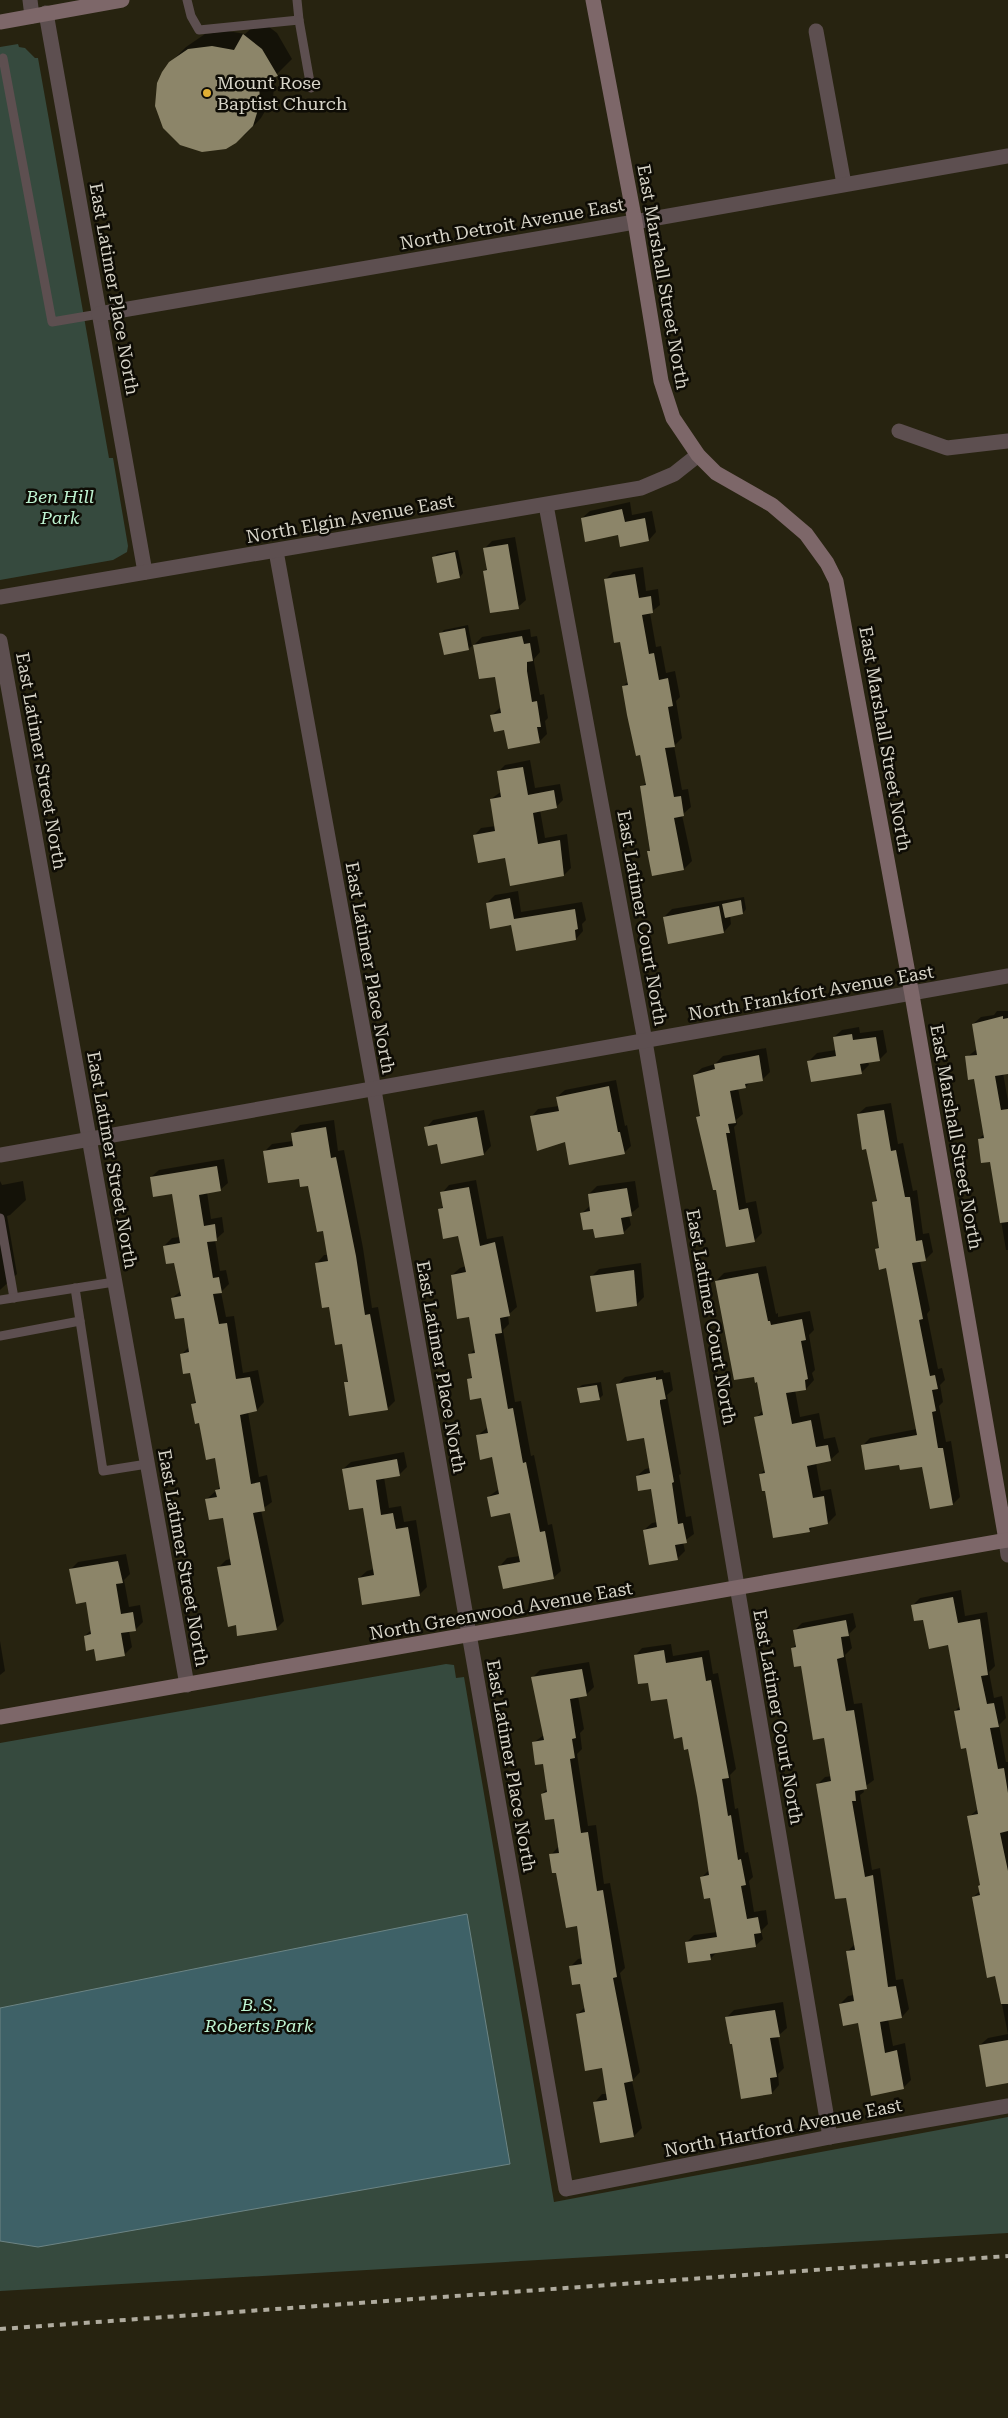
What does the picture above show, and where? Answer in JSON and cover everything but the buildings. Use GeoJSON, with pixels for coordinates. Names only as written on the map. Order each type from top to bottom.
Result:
{"type":"FeatureCollection","features":[{"type":"Feature","properties":{"kind":"street","name":"East Latimer Place North"},"geometry":{"type":"LineString","coordinates":[[30,0],[39,15],[99,314],[146,572]]}},
{"type":"Feature","properties":{"kind":"street"},"geometry":{"type":"LineString","coordinates":[[0,22],[122,0]]}},
{"type":"Feature","properties":{"kind":"street","name":"East Marshall Street North"},"geometry":{"type":"LineString","coordinates":[[593,0],[666,399],[682,434],[698,455],[716,473],[792,520],[816,547],[836,581],[912,995],[1007,1545]]}},
{"type":"Feature","properties":{"kind":"street"},"geometry":{"type":"LineString","coordinates":[[816,31],[844,184]]}},
{"type":"Feature","properties":{"kind":"street","name":"North Detroit Avenue East"},"geometry":{"type":"LineString","coordinates":[[99,314],[1008,156]]}},
{"type":"Feature","properties":{"kind":"street"},"geometry":{"type":"LineString","coordinates":[[900,431],[947,448],[1008,441]]}},
{"type":"Feature","properties":{"kind":"street","name":"North Elgin Avenue East"},"geometry":{"type":"LineString","coordinates":[[0,597],[276,552],[641,488],[674,474],[698,455]]}},
{"type":"Feature","properties":{"kind":"street","name":"East Latimer Court North"},"geometry":{"type":"LineString","coordinates":[[546,505],[645,1041],[830,2137]]}},
{"type":"Feature","properties":{"kind":"street","name":"East Latimer Place North"},"geometry":{"type":"LineString","coordinates":[[276,552],[374,1090],[566,2190]]}},
{"type":"Feature","properties":{"kind":"street","name":"East Latimer Street North"},"geometry":{"type":"LineString","coordinates":[[0,641],[188,1685]]}},
{"type":"Feature","properties":{"kind":"street","name":"North Frankfort Avenue East"},"geometry":{"type":"LineString","coordinates":[[0,1155],[912,995],[1008,976]]}},
{"type":"Feature","properties":{"kind":"street","name":"North Greenwood Avenue East"},"geometry":{"type":"LineString","coordinates":[[0,1717],[737,1588],[1007,1545]]}},
{"type":"Feature","properties":{"kind":"street","name":"North Hartford Avenue East"},"geometry":{"type":"LineString","coordinates":[[566,2190],[830,2137],[1008,2106]]}},
{"type":"Feature","properties":{"kind":"lane"},"geometry":{"type":"LineString","coordinates":[[187,0],[191,16],[198,30],[299,20]]}},
{"type":"Feature","properties":{"kind":"lane"},"geometry":{"type":"LineString","coordinates":[[297,0],[311,88]]}},
{"type":"Feature","properties":{"kind":"lane","name":"North Detroit Avenue East"},"geometry":{"type":"LineString","coordinates":[[3,58],[52,322],[99,314]]}},
{"type":"Feature","properties":{"kind":"lane"},"geometry":{"type":"LineString","coordinates":[[0,1218],[14,1298]]}},
{"type":"Feature","properties":{"kind":"lane"},"geometry":{"type":"LineString","coordinates":[[0,1300],[114,1282]]}},
{"type":"Feature","properties":{"kind":"lane"},"geometry":{"type":"LineString","coordinates":[[75,1288],[103,1471],[147,1464]]}},
{"type":"Feature","properties":{"kind":"lane"},"geometry":{"type":"LineString","coordinates":[[0,1336],[80,1321]]}},
{"type":"Feature","properties":{"kind":"green space","name":"Ben Hill Park"},"geometry":{"type":"Polygon","coordinates":[[[18,44],[19,47],[25,48],[35,58],[38,58],[109,458],[113,458],[128,546],[127,552],[113,560],[0,580],[0,47],[18,44]]]}},
{"type":"Feature","properties":{"kind":"green space","name":"B. S. Roberts Park"},"geometry":{"type":"Polygon","coordinates":[[[446,1664],[454,1665],[456,1678],[464,1677],[554,2202],[1008,2117],[1008,2233],[0,2291],[0,1743],[446,1664]]]}},
{"type":"Feature","properties":{"kind":"water"},"geometry":{"type":"Polygon","coordinates":[[[467,1914],[510,2164],[38,2247],[0,2241],[0,2008],[467,1914]]]}},
{"type":"Feature","properties":{"kind":"railway"},"geometry":{"type":"LineString","coordinates":[[0,2329],[1008,2256]]}},
{"type":"Feature","properties":{"kind":"place","name":"Mount Rose Baptist Church"},"geometry":{"type":"Point","coordinates":[207,93]}}]}
